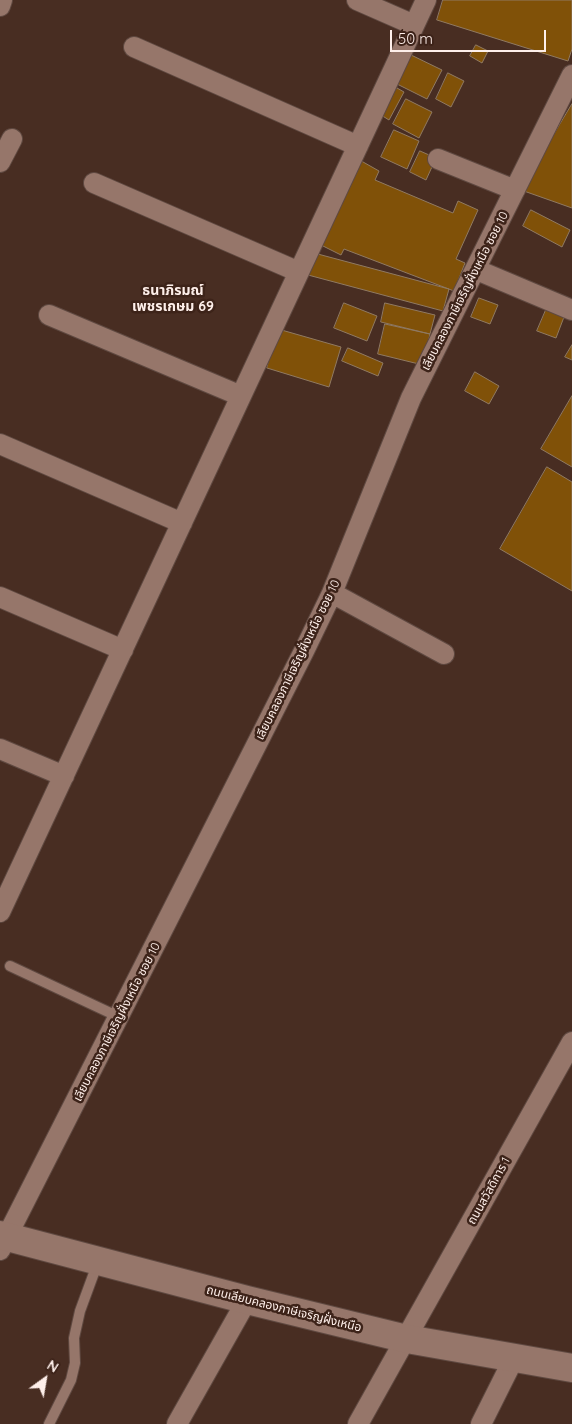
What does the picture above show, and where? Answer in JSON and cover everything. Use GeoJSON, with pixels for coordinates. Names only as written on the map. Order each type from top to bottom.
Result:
{"type":"FeatureCollection","features":[{"type":"Feature","properties":{"kind":"main road","name":"ถนนเลียบคลองภาษีเจริญฝั่งเหนือ"},"geometry":{"type":"LineString","coordinates":[[3,1241],[98,1261],[406,1339],[572,1368]]}},
{"type":"Feature","properties":{"kind":"street"},"geometry":{"type":"LineString","coordinates":[[0,6],[2,0]]}},
{"type":"Feature","properties":{"kind":"street"},"geometry":{"type":"LineString","coordinates":[[357,0],[414,25]]}},
{"type":"Feature","properties":{"kind":"street"},"geometry":{"type":"LineString","coordinates":[[1,906],[64,776],[426,0]]}},
{"type":"Feature","properties":{"kind":"street"},"geometry":{"type":"LineString","coordinates":[[134,47],[358,146]]}},
{"type":"Feature","properties":{"kind":"street","name":"เลียบคลองภาษีเจริญฝั่งเหนือ ซอย 10"},"geometry":{"type":"LineString","coordinates":[[3,1241],[119,1017],[332,593],[411,398],[477,270],[572,75]]}},
{"type":"Feature","properties":{"kind":"street"},"geometry":{"type":"LineString","coordinates":[[0,162],[12,139]]}},
{"type":"Feature","properties":{"kind":"street"},"geometry":{"type":"LineString","coordinates":[[438,160],[516,190]]}},
{"type":"Feature","properties":{"kind":"street"},"geometry":{"type":"LineString","coordinates":[[94,183],[299,272]]}},
{"type":"Feature","properties":{"kind":"street"},"geometry":{"type":"LineString","coordinates":[[477,270],[572,310]]}},
{"type":"Feature","properties":{"kind":"street"},"geometry":{"type":"LineString","coordinates":[[49,315],[241,396]]}},
{"type":"Feature","properties":{"kind":"street"},"geometry":{"type":"LineString","coordinates":[[0,444],[182,523]]}},
{"type":"Feature","properties":{"kind":"street"},"geometry":{"type":"LineString","coordinates":[[332,593],[444,654]]}},
{"type":"Feature","properties":{"kind":"street"},"geometry":{"type":"LineString","coordinates":[[0,597],[123,650]]}},
{"type":"Feature","properties":{"kind":"street"},"geometry":{"type":"LineString","coordinates":[[0,749],[64,776]]}},
{"type":"Feature","properties":{"kind":"street","name":"ถนนสวัสดิการ 1"},"geometry":{"type":"LineString","coordinates":[[358,1424],[572,1042]]}},
{"type":"Feature","properties":{"kind":"street"},"geometry":{"type":"LineString","coordinates":[[177,1424],[248,1300]]}},
{"type":"Feature","properties":{"kind":"street"},"geometry":{"type":"LineString","coordinates":[[481,1424],[514,1358]]}},
{"type":"Feature","properties":{"kind":"lane"},"geometry":{"type":"LineString","coordinates":[[10,966],[119,1017]]}},
{"type":"Feature","properties":{"kind":"lane"},"geometry":{"type":"LineString","coordinates":[[49,1424],[72,1380],[75,1363],[74,1338],[80,1311],[98,1261]]}},
{"type":"Feature","properties":{"kind":"building"},"geometry":{"type":"Polygon","coordinates":[[[443,0],[572,0],[572,49],[568,61],[437,20],[443,0]]]}},
{"type":"Feature","properties":{"kind":"building"},"geometry":{"type":"Polygon","coordinates":[[[476,45],[488,51],[482,63],[470,56],[476,45]]]}},
{"type":"Feature","properties":{"kind":"building"},"geometry":{"type":"Polygon","coordinates":[[[409,54],[442,70],[427,99],[395,83],[409,54]]]}},
{"type":"Feature","properties":{"kind":"building"},"geometry":{"type":"Polygon","coordinates":[[[448,73],[464,81],[451,107],[436,99],[448,73]]]}},
{"type":"Feature","properties":{"kind":"building"},"geometry":{"type":"Polygon","coordinates":[[[397,88],[404,92],[389,120],[381,115],[397,88]]]}},
{"type":"Feature","properties":{"kind":"building"},"geometry":{"type":"Polygon","coordinates":[[[406,99],[432,112],[419,138],[393,124],[406,99]]]}},
{"type":"Feature","properties":{"kind":"building"},"geometry":{"type":"Polygon","coordinates":[[[572,104],[572,208],[521,190],[572,104]]]}},
{"type":"Feature","properties":{"kind":"building"},"geometry":{"type":"Polygon","coordinates":[[[394,130],[419,141],[407,169],[381,157],[394,130]]]}},
{"type":"Feature","properties":{"kind":"building"},"geometry":{"type":"Polygon","coordinates":[[[420,151],[436,158],[426,180],[410,172],[420,151]]]}},
{"type":"Feature","properties":{"kind":"building"},"geometry":{"type":"Polygon","coordinates":[[[356,158],[379,171],[375,180],[453,213],[458,201],[478,210],[456,259],[465,263],[454,291],[344,249],[341,255],[317,243],[356,158]]]}},
{"type":"Feature","properties":{"kind":"building"},"geometry":{"type":"Polygon","coordinates":[[[531,210],[570,230],[562,247],[523,226],[531,210]]]}},
{"type":"Feature","properties":{"kind":"building"},"geometry":{"type":"Polygon","coordinates":[[[314,253],[449,289],[443,311],[308,275],[314,253]]]}},
{"type":"Feature","properties":{"kind":"building"},"geometry":{"type":"Polygon","coordinates":[[[479,298],[498,305],[490,324],[471,317],[479,298]]]}},
{"type":"Feature","properties":{"kind":"building"},"geometry":{"type":"Polygon","coordinates":[[[344,303],[377,316],[367,341],[334,328],[344,303]]]}},
{"type":"Feature","properties":{"kind":"building"},"geometry":{"type":"Polygon","coordinates":[[[385,303],[435,315],[430,334],[381,322],[385,303]]]}},
{"type":"Feature","properties":{"kind":"building"},"geometry":{"type":"Polygon","coordinates":[[[546,310],[564,317],[556,338],[537,331],[546,310]]]}},
{"type":"Feature","properties":{"kind":"building"},"geometry":{"type":"Polygon","coordinates":[[[385,324],[430,334],[423,365],[378,354],[385,324]]]}},
{"type":"Feature","properties":{"kind":"building"},"geometry":{"type":"Polygon","coordinates":[[[278,329],[341,347],[329,387],[267,368],[278,329]]]}},
{"type":"Feature","properties":{"kind":"building"},"geometry":{"type":"Polygon","coordinates":[[[572,345],[572,360],[565,357],[572,345]]]}},
{"type":"Feature","properties":{"kind":"building"},"geometry":{"type":"Polygon","coordinates":[[[348,348],[383,363],[378,376],[342,361],[348,348]]]}},
{"type":"Feature","properties":{"kind":"building"},"geometry":{"type":"Polygon","coordinates":[[[475,372],[499,386],[489,404],[465,391],[475,372]]]}},
{"type":"Feature","properties":{"kind":"building"},"geometry":{"type":"Polygon","coordinates":[[[572,396],[572,467],[541,449],[572,396]]]}},
{"type":"Feature","properties":{"kind":"building"},"geometry":{"type":"Polygon","coordinates":[[[547,467],[572,482],[572,591],[500,549],[547,467]]]}},
{"type":"Feature","properties":{"kind":"district","name":"ธนาภิรมณ์ เพชรเกษม 69"},"geometry":{"type":"Point","coordinates":[173,300]}}]}
